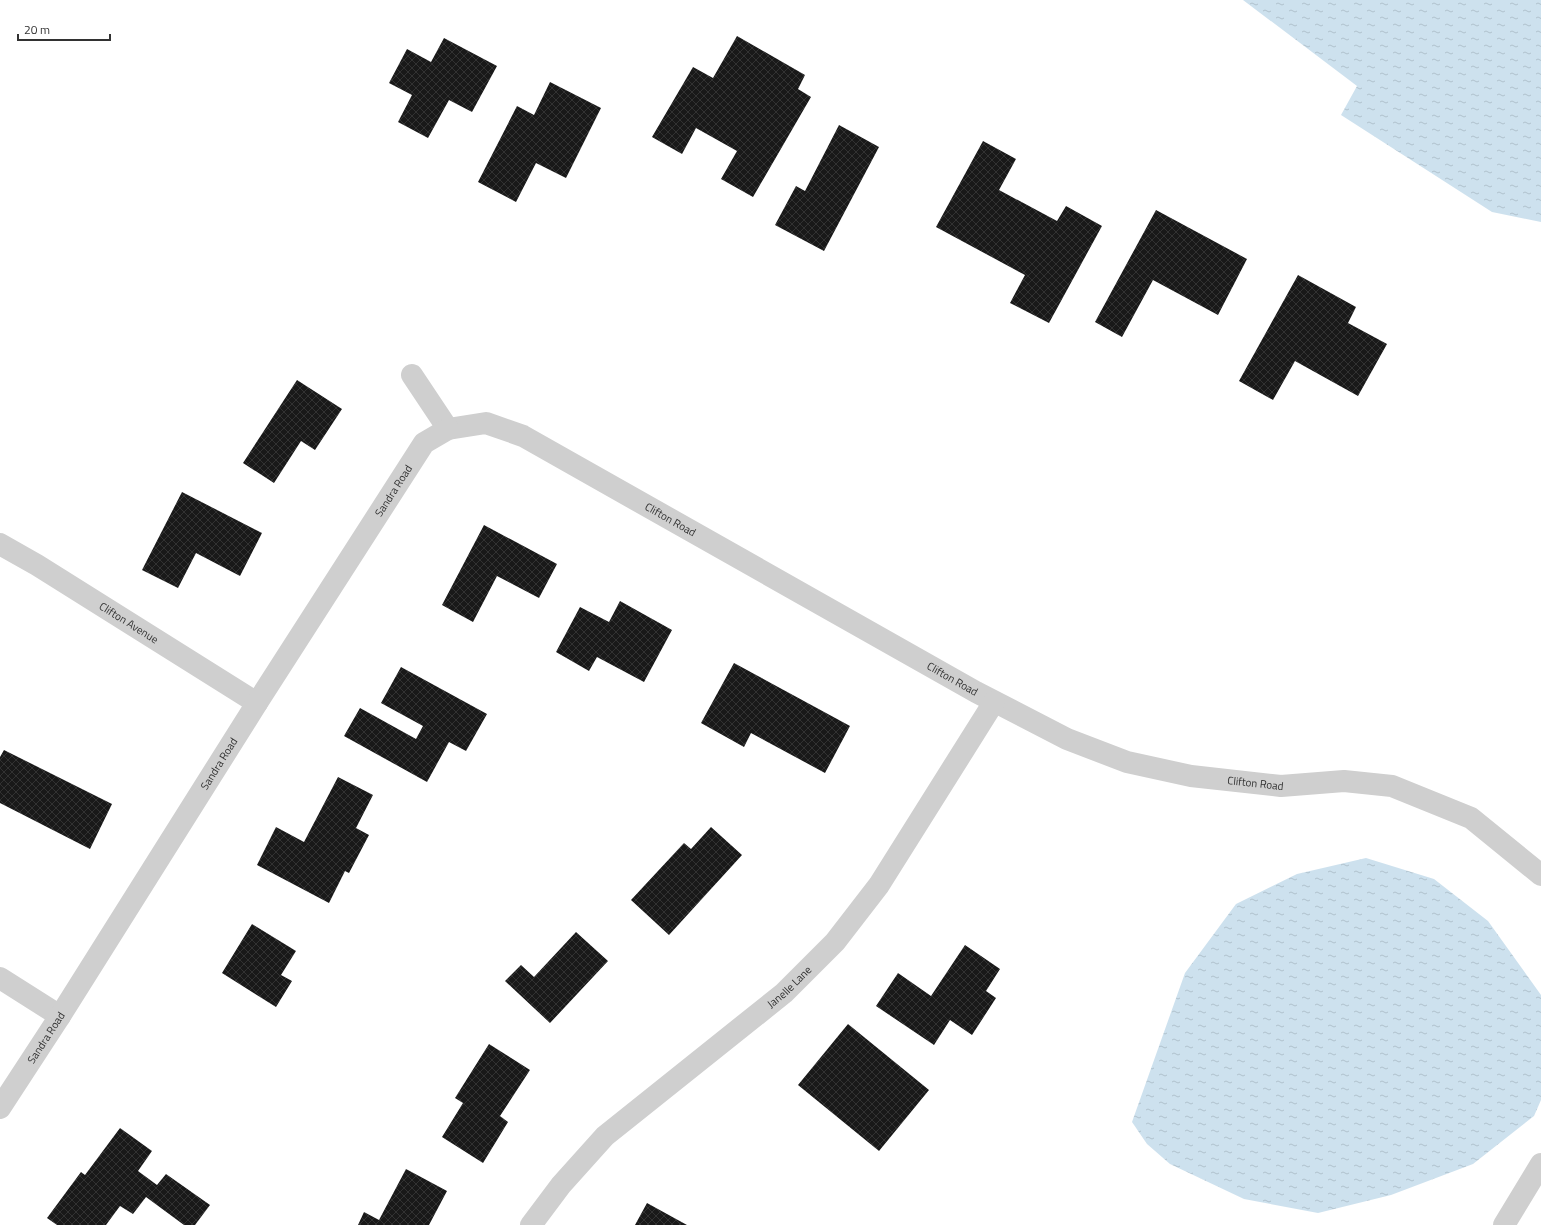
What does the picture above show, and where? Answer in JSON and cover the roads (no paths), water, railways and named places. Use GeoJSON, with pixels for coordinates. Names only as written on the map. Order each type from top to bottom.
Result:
{"type":"FeatureCollection","features":[{"type":"Feature","properties":{"kind":"street"},"geometry":{"type":"LineString","coordinates":[[412,375],[448,429]]}},
{"type":"Feature","properties":{"kind":"street","name":"Clifton Road"},"geometry":{"type":"LineString","coordinates":[[448,429],[486,423],[523,436],[994,702],[1067,739],[1134,764],[1191,776],[1281,786],[1344,781],[1392,786],[1471,818],[1541,875]]}},
{"type":"Feature","properties":{"kind":"street","name":"Sandra Road"},"geometry":{"type":"LineString","coordinates":[[0,1108],[424,443],[448,429]]}},
{"type":"Feature","properties":{"kind":"street","name":"Clifton Avenue"},"geometry":{"type":"LineString","coordinates":[[0,544],[37,565],[257,703]]}},
{"type":"Feature","properties":{"kind":"street","name":"Janelle Lane"},"geometry":{"type":"LineString","coordinates":[[531,1225],[561,1185],[605,1136],[784,993],[835,942],[879,885],[994,702]]}},
{"type":"Feature","properties":{"kind":"street"},"geometry":{"type":"LineString","coordinates":[[0,978],[60,1016]]}},
{"type":"Feature","properties":{"kind":"street"},"geometry":{"type":"LineString","coordinates":[[1504,1225],[1541,1164]]}},
{"type":"Feature","properties":{"kind":"water"},"geometry":{"type":"Polygon","coordinates":[[[1243,0],[1541,0],[1541,222],[1492,212],[1341,115],[1357,86],[1243,0]]]}},
{"type":"Feature","properties":{"kind":"water"},"geometry":{"type":"Polygon","coordinates":[[[1366,858],[1434,879],[1488,921],[1541,995],[1541,1100],[1534,1116],[1473,1164],[1391,1195],[1318,1213],[1244,1199],[1170,1164],[1147,1144],[1132,1122],[1185,973],[1236,904],[1297,874],[1366,858]]]}}]}
